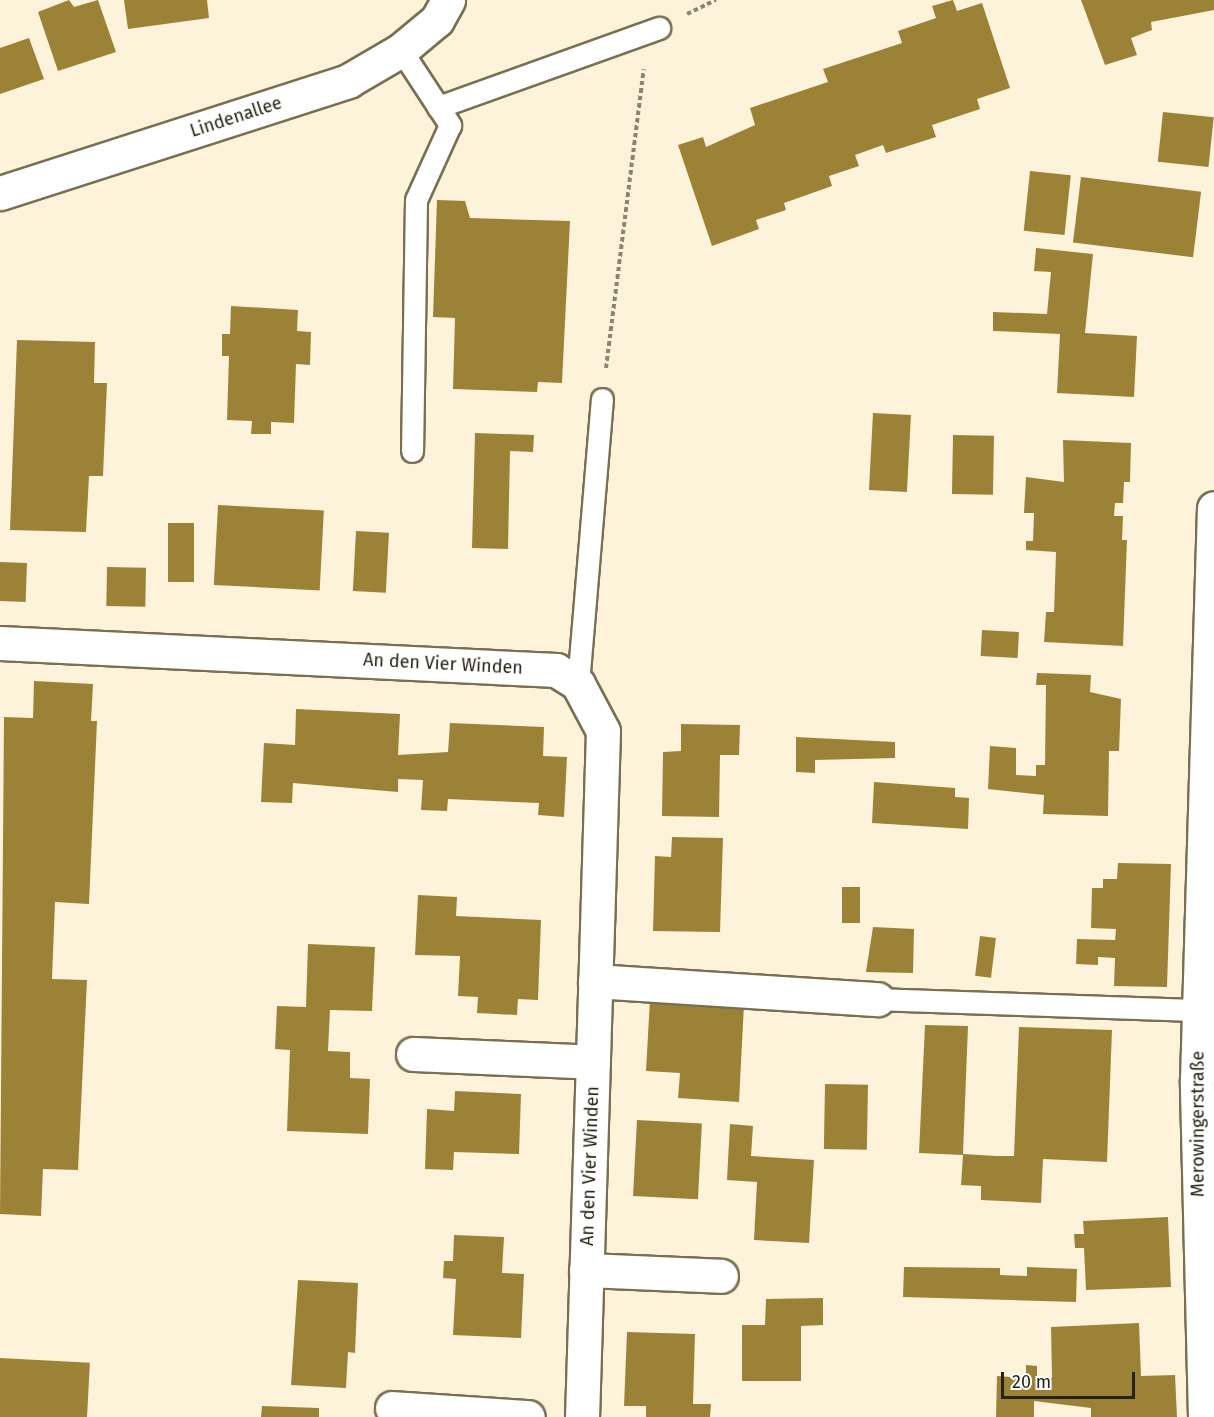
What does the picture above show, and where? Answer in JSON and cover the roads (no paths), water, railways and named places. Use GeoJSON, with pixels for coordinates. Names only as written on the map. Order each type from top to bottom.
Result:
{"type":"FeatureCollection","features":[{"type":"Feature","properties":{"kind":"street","name":"Lindenallee"},"geometry":{"type":"LineString","coordinates":[[0,193],[348,81],[401,50],[437,20],[448,0]]}},
{"type":"Feature","properties":{"kind":"street","name":"Merowingerstraße"},"geometry":{"type":"LineString","coordinates":[[1204,1417],[1198,1317],[1199,1010],[1214,508]]}},
{"type":"Feature","properties":{"kind":"street","name":"An den Vier Winden"},"geometry":{"type":"LineString","coordinates":[[0,643],[556,670],[578,684],[603,731],[582,1417]]}},
{"type":"Feature","properties":{"kind":"street"},"geometry":{"type":"LineString","coordinates":[[596,981],[877,999]]}},
{"type":"Feature","properties":{"kind":"street","name":"An den Vier Winden"},"geometry":{"type":"LineString","coordinates":[[412,1053],[593,1062]]}},
{"type":"Feature","properties":{"kind":"street","name":"An den Vier Winden"},"geometry":{"type":"LineString","coordinates":[[586,1270],[721,1276]]}},
{"type":"Feature","properties":{"kind":"street"},"geometry":{"type":"LineString","coordinates":[[392,1408],[528,1417]]}},
{"type":"Feature","properties":{"kind":"lane"},"geometry":{"type":"LineString","coordinates":[[438,107],[650,30]]}},
{"type":"Feature","properties":{"kind":"lane"},"geometry":{"type":"LineString","coordinates":[[401,50],[450,125],[416,200],[412,451]]}},
{"type":"Feature","properties":{"kind":"lane"},"geometry":{"type":"LineString","coordinates":[[578,684],[602,399]]}},
{"type":"Feature","properties":{"kind":"lane"},"geometry":{"type":"LineString","coordinates":[[877,999],[1199,1010]]}}]}
